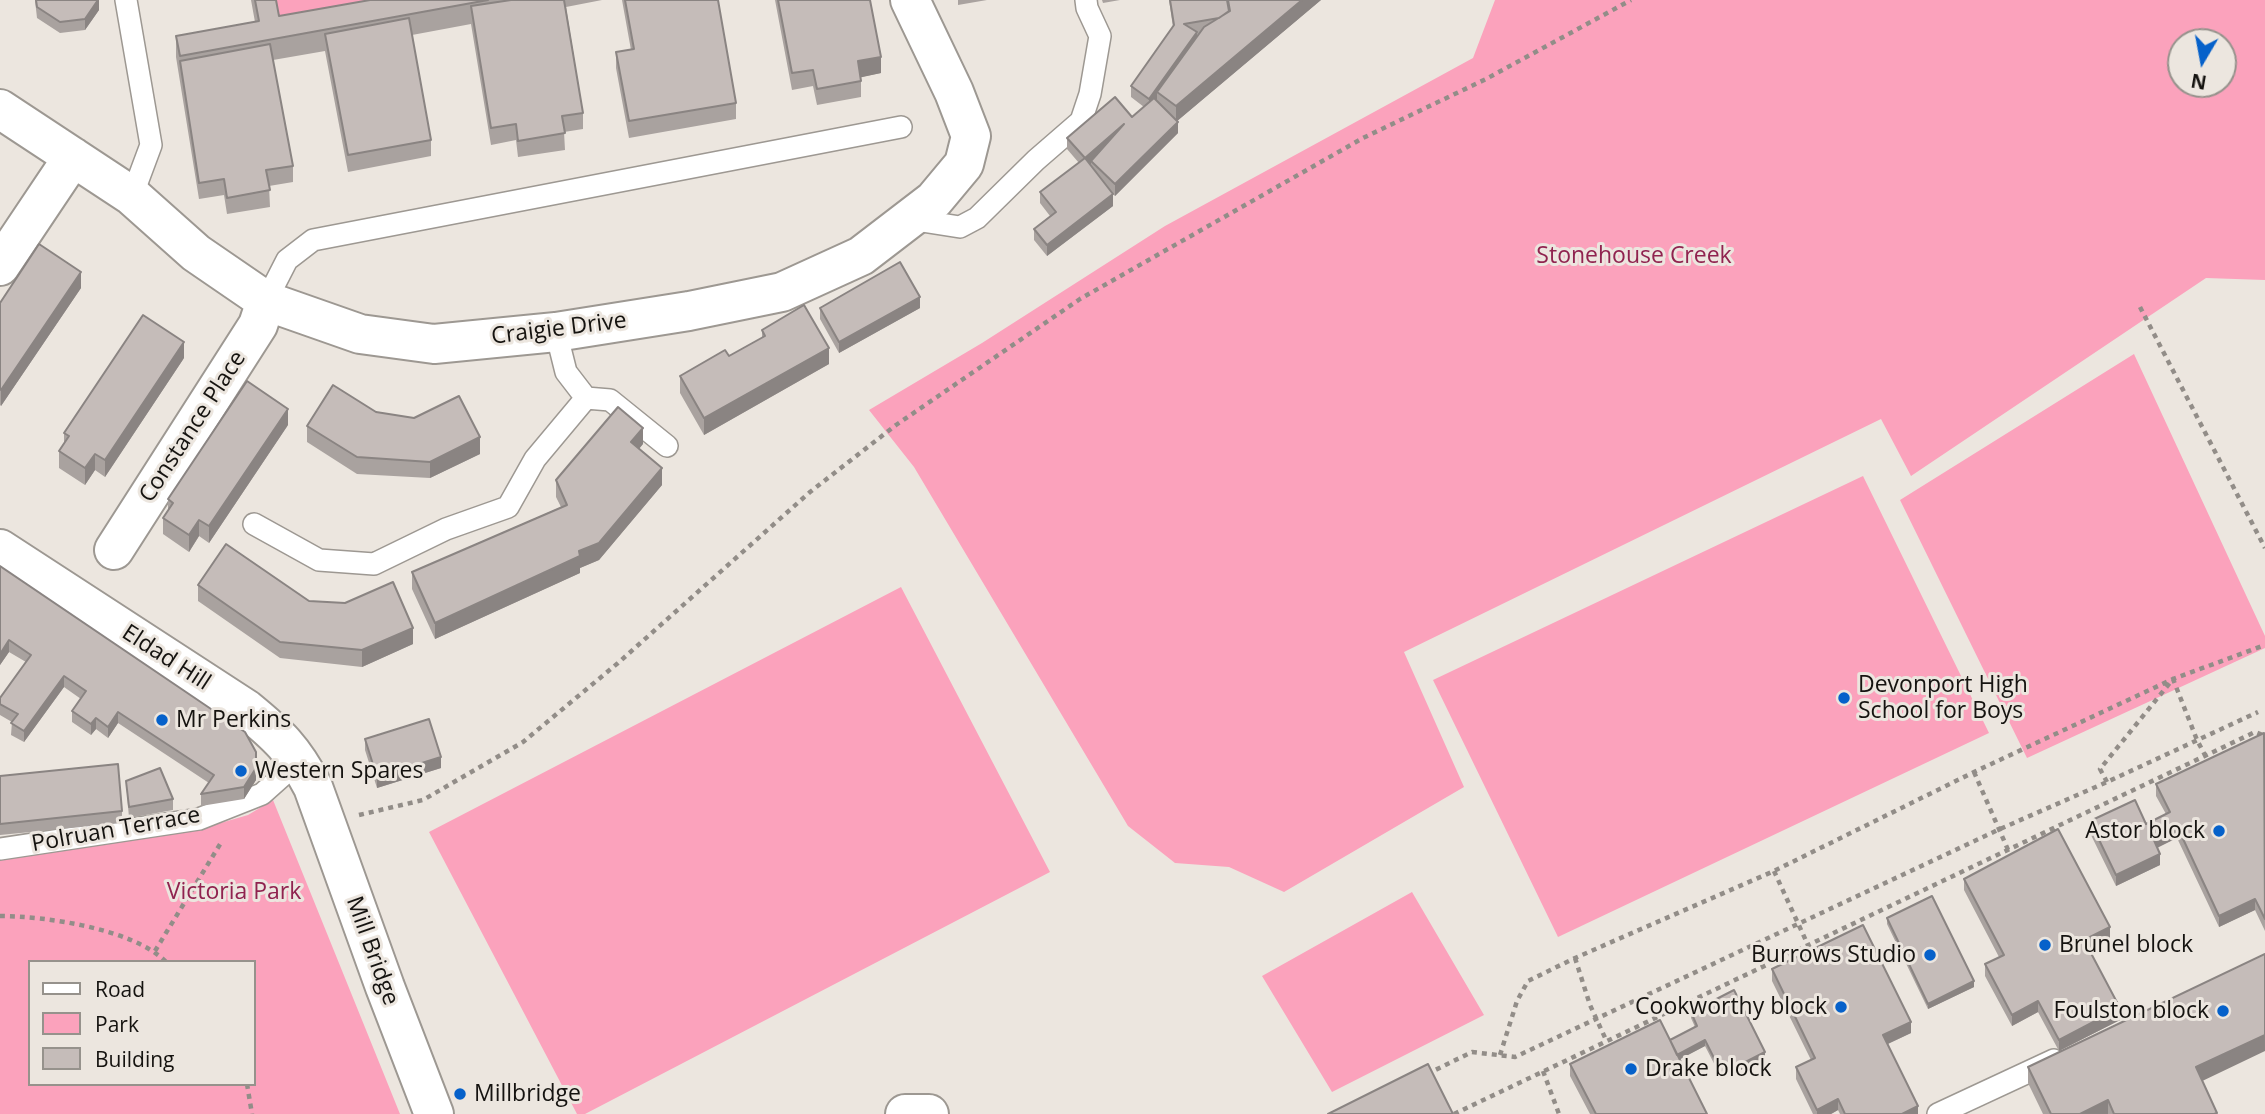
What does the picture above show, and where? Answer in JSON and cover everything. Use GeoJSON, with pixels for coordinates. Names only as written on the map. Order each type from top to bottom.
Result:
{"type":"FeatureCollection","features":[{"type":"Feature","properties":{"kind":"street","name":"Craigie Drive"},"geometry":{"type":"LineString","coordinates":[[0,109],[132,195],[196,253],[267,301],[360,334],[434,344],[556,332],[689,312],[782,292],[861,256],[934,200],[964,164],[971,136],[954,92],[910,0]]}},
{"type":"Feature","properties":{"kind":"street"},"geometry":{"type":"LineString","coordinates":[[0,265],[73,157]]}},
{"type":"Feature","properties":{"kind":"street","name":"Constance Place"},"geometry":{"type":"LineString","coordinates":[[114,550],[258,325],[267,301]]}},
{"type":"Feature","properties":{"kind":"street","name":"Eldad Hill"},"geometry":{"type":"LineString","coordinates":[[0,548],[246,709],[276,733],[306,774]]}},
{"type":"Feature","properties":{"kind":"street","name":"Mill Bridge"},"geometry":{"type":"LineString","coordinates":[[306,774],[434,1114]]}},
{"type":"Feature","properties":{"kind":"street"},"geometry":{"type":"LineString","coordinates":[[905,1114],[929,1114]]}},
{"type":"Feature","properties":{"kind":"lane"},"geometry":{"type":"LineString","coordinates":[[125,0],[151,145],[132,195]]}},
{"type":"Feature","properties":{"kind":"lane"},"geometry":{"type":"LineString","coordinates":[[909,219],[960,227],[977,218],[1036,160],[1081,121],[1090,94],[1100,36],[1086,0]]}},
{"type":"Feature","properties":{"kind":"lane"},"geometry":{"type":"LineString","coordinates":[[267,301],[287,260],[313,240],[901,128]]}},
{"type":"Feature","properties":{"kind":"lane"},"geometry":{"type":"LineString","coordinates":[[556,332],[566,372],[586,398],[610,400],[667,446]]}},
{"type":"Feature","properties":{"kind":"lane"},"geometry":{"type":"LineString","coordinates":[[254,524],[319,560],[374,564],[446,529],[508,508],[535,458],[586,398]]}},
{"type":"Feature","properties":{"kind":"lane","name":"Polruan Terrace"},"geometry":{"type":"LineString","coordinates":[[0,849],[199,818],[306,774]]}},
{"type":"Feature","properties":{"kind":"lane"},"geometry":{"type":"LineString","coordinates":[[1938,1114],[2073,1051]]}},
{"type":"Feature","properties":{"kind":"path"},"geometry":{"type":"LineString","coordinates":[[326,822],[423,800],[523,741],[618,663],[810,492],[896,425],[1080,299],[1363,138],[1486,79],[1632,0]]}},
{"type":"Feature","properties":{"kind":"path"},"geometry":{"type":"LineString","coordinates":[[2140,307],[2265,548]]}},
{"type":"Feature","properties":{"kind":"path"},"geometry":{"type":"LineString","coordinates":[[1500,1055],[1517,1001],[1528,981],[1774,871],[1974,772],[2173,679],[2265,645]]}},
{"type":"Feature","properties":{"kind":"path"},"geometry":{"type":"LineString","coordinates":[[2173,679],[2197,740],[2209,762]]}},
{"type":"Feature","properties":{"kind":"path"},"geometry":{"type":"LineString","coordinates":[[2107,782],[2099,769],[2173,679]]}},
{"type":"Feature","properties":{"kind":"path"},"geometry":{"type":"LineString","coordinates":[[1422,1076],[1472,1052],[1515,1057],[2000,829],[2258,712]]}},
{"type":"Feature","properties":{"kind":"path"},"geometry":{"type":"LineString","coordinates":[[1454,1114],[2255,732],[2265,734]]}},
{"type":"Feature","properties":{"kind":"path"},"geometry":{"type":"LineString","coordinates":[[1974,772],[2011,857]]}},
{"type":"Feature","properties":{"kind":"path"},"geometry":{"type":"LineString","coordinates":[[155,951],[220,843],[228,836]]}},
{"type":"Feature","properties":{"kind":"path"},"geometry":{"type":"LineString","coordinates":[[1774,871],[1815,960]]}},
{"type":"Feature","properties":{"kind":"path"},"geometry":{"type":"LineString","coordinates":[[0,915],[23,916],[95,928],[155,951],[164,960]]}},
{"type":"Feature","properties":{"kind":"path"},"geometry":{"type":"LineString","coordinates":[[1575,958],[1597,1019],[1611,1047]]}},
{"type":"Feature","properties":{"kind":"path"},"geometry":{"type":"LineString","coordinates":[[1543,1071],[1559,1114]]}},
{"type":"Feature","properties":{"kind":"path"},"geometry":{"type":"LineString","coordinates":[[247,1086],[252,1114]]}},
{"type":"Feature","properties":{"kind":"green space"},"geometry":{"type":"Polygon","coordinates":[[[276,0],[427,0],[281,27],[276,0]]]}},
{"type":"Feature","properties":{"kind":"green space","name":"Stonehouse Creek"},"geometry":{"type":"Polygon","coordinates":[[[1495,0],[2265,0],[2265,280],[2206,278],[1911,476],[1881,419],[1404,652],[1464,787],[1284,892],[1229,867],[1175,863],[1128,826],[914,467],[869,410],[982,343],[1165,226],[1473,58],[1495,0]]]}},
{"type":"Feature","properties":{"kind":"green space"},"geometry":{"type":"Polygon","coordinates":[[[2134,354],[2265,636],[2265,648],[2027,758],[1900,500],[2134,354]]]}},
{"type":"Feature","properties":{"kind":"green space"},"geometry":{"type":"Polygon","coordinates":[[[1863,476],[1989,733],[1558,937],[1433,680],[1863,476]]]}},
{"type":"Feature","properties":{"kind":"green space"},"geometry":{"type":"Polygon","coordinates":[[[901,587],[1050,872],[585,1114],[577,1114],[429,832],[901,587]]]}},
{"type":"Feature","properties":{"kind":"green space","name":"Victoria Park"},"geometry":{"type":"Polygon","coordinates":[[[273,800],[400,1114],[0,1114],[0,847],[207,827],[248,815],[273,800]]]}},
{"type":"Feature","properties":{"kind":"green space"},"geometry":{"type":"Polygon","coordinates":[[[1412,892],[1484,1015],[1332,1092],[1262,976],[1412,892]]]}},
{"type":"Feature","properties":{"kind":"building"},"geometry":{"type":"Polygon","coordinates":[[[36,0],[98,0],[85,19],[60,22],[37,7],[36,0]]]}},
{"type":"Feature","properties":{"kind":"building"},"geometry":{"type":"Polygon","coordinates":[[[255,0],[276,0],[279,16],[370,0],[488,0],[180,56],[176,36],[259,21],[255,0]]]}},
{"type":"Feature","properties":{"kind":"building"},"geometry":{"type":"Polygon","coordinates":[[[511,0],[564,0],[583,113],[562,116],[565,133],[518,141],[516,124],[491,128],[471,6],[511,0]]]}},
{"type":"Feature","properties":{"kind":"building"},"geometry":{"type":"Polygon","coordinates":[[[625,0],[718,0],[736,103],[629,121],[616,52],[634,49],[625,0]]]}},
{"type":"Feature","properties":{"kind":"building"},"geometry":{"type":"Polygon","coordinates":[[[778,0],[870,0],[881,57],[858,61],[861,81],[817,89],[813,70],[792,73],[778,0]]]}},
{"type":"Feature","properties":{"kind":"building"},"geometry":{"type":"Polygon","coordinates":[[[1170,0],[1227,0],[1229,11],[1219,18],[1184,24],[1197,32],[1149,99],[1131,86],[1174,25],[1170,0]]]}},
{"type":"Feature","properties":{"kind":"building"},"geometry":{"type":"Polygon","coordinates":[[[1228,0],[1302,0],[1176,106],[1157,92],[1204,27],[1230,11],[1228,0]]]}},
{"type":"Feature","properties":{"kind":"building"},"geometry":{"type":"Polygon","coordinates":[[[409,18],[431,140],[348,155],[325,34],[409,18]]]}},
{"type":"Feature","properties":{"kind":"building"},"geometry":{"type":"Polygon","coordinates":[[[270,44],[293,166],[266,170],[270,190],[227,198],[224,179],[199,183],[180,61],[270,44]]]}},
{"type":"Feature","properties":{"kind":"building"},"geometry":{"type":"Polygon","coordinates":[[[1115,97],[1132,117],[1154,98],[1178,122],[1115,184],[1091,161],[1124,124],[1085,158],[1067,138],[1115,97]]]}},
{"type":"Feature","properties":{"kind":"building"},"geometry":{"type":"Polygon","coordinates":[[[1085,158],[1113,194],[1047,245],[1034,229],[1056,212],[1040,192],[1085,158]]]}},
{"type":"Feature","properties":{"kind":"building"},"geometry":{"type":"Polygon","coordinates":[[[39,244],[81,272],[1,390],[0,303],[39,244]]]}},
{"type":"Feature","properties":{"kind":"building"},"geometry":{"type":"Polygon","coordinates":[[[900,262],[920,297],[839,342],[820,308],[900,262]]]}},
{"type":"Feature","properties":{"kind":"building"},"geometry":{"type":"Polygon","coordinates":[[[804,305],[829,348],[704,418],[680,376],[725,350],[729,356],[765,336],[762,330],[804,305]]]}},
{"type":"Feature","properties":{"kind":"building"},"geometry":{"type":"Polygon","coordinates":[[[143,315],[184,342],[105,460],[95,454],[85,468],[59,451],[69,436],[64,433],[143,315]]]}},
{"type":"Feature","properties":{"kind":"building"},"geometry":{"type":"Polygon","coordinates":[[[247,381],[288,409],[209,526],[199,520],[189,535],[163,518],[173,503],[168,499],[247,381]]]}},
{"type":"Feature","properties":{"kind":"building"},"geometry":{"type":"Polygon","coordinates":[[[333,385],[376,412],[414,418],[459,396],[480,437],[430,462],[357,457],[307,426],[333,385]]]}},
{"type":"Feature","properties":{"kind":"building"},"geometry":{"type":"Polygon","coordinates":[[[618,407],[643,428],[631,442],[662,468],[599,543],[579,551],[580,556],[435,623],[412,572],[567,505],[556,480],[618,407]]]}},
{"type":"Feature","properties":{"kind":"building"},"geometry":{"type":"Polygon","coordinates":[[[226,544],[309,601],[345,603],[393,582],[413,628],[362,650],[280,642],[198,585],[226,544]]]}},
{"type":"Feature","properties":{"kind":"building"},"geometry":{"type":"Polygon","coordinates":[[[0,566],[245,732],[256,752],[256,768],[244,787],[201,794],[214,775],[118,712],[108,727],[96,718],[91,724],[72,711],[86,691],[64,676],[24,731],[11,723],[18,714],[0,704],[0,698],[31,655],[9,640],[0,654],[0,566]]]}},
{"type":"Feature","properties":{"kind":"building"},"geometry":{"type":"Polygon","coordinates":[[[429,719],[441,757],[377,777],[365,739],[429,719]]]}},
{"type":"Feature","properties":{"kind":"building","name":"Astor block"},"geometry":{"type":"Polygon","coordinates":[[[2264,733],[2265,919],[2255,899],[2219,916],[2177,826],[2153,838],[2160,854],[2116,875],[2090,821],[2135,800],[2146,824],[2170,812],[2156,784],[2264,733]]]}},
{"type":"Feature","properties":{"kind":"building"},"geometry":{"type":"Polygon","coordinates":[[[118,764],[122,811],[0,824],[0,776],[118,764]]]}},
{"type":"Feature","properties":{"kind":"building"},"geometry":{"type":"Polygon","coordinates":[[[160,768],[173,799],[129,807],[126,781],[160,768]]]}},
{"type":"Feature","properties":{"kind":"building","name":"Brunel block"},"geometry":{"type":"Polygon","coordinates":[[[2058,829],[2110,927],[2084,940],[2120,1008],[2059,1040],[2038,1001],[2012,1015],[1985,964],[2004,955],[1964,879],[2058,829]]]}},
{"type":"Feature","properties":{"kind":"building","name":"Burrows Studio"},"geometry":{"type":"Polygon","coordinates":[[[1932,896],[1974,981],[1928,1004],[1887,918],[1932,896]]]}},
{"type":"Feature","properties":{"kind":"building","name":"Cookworthy block"},"geometry":{"type":"Polygon","coordinates":[[[1863,925],[1911,1022],[1883,1035],[1918,1106],[1902,1114],[1845,1114],[1838,1099],[1817,1110],[1796,1067],[1815,1058],[1772,969],[1863,925]]]}},
{"type":"Feature","properties":{"kind":"building","name":"Foulston block"},"geometry":{"type":"Polygon","coordinates":[[[2265,954],[2265,1035],[2196,1067],[2217,1113],[2114,1114],[2108,1100],[2080,1114],[2051,1114],[2028,1067],[2265,954]]]}},
{"type":"Feature","properties":{"kind":"building"},"geometry":{"type":"Polygon","coordinates":[[[1734,990],[1765,1052],[1722,1074],[1705,1040],[1677,1055],[1670,1040],[1697,1026],[1691,1012],[1734,990]]]}},
{"type":"Feature","properties":{"kind":"building","name":"Drake block"},"geometry":{"type":"Polygon","coordinates":[[[1660,1020],[1707,1114],[1596,1114],[1570,1064],[1660,1020]]]}},
{"type":"Feature","properties":{"kind":"building"},"geometry":{"type":"Polygon","coordinates":[[[1428,1064],[1453,1114],[1328,1114],[1428,1064]]]}},
{"type":"Feature","properties":{"kind":"place","name":"Devonport High School for Boys"},"geometry":{"type":"Point","coordinates":[1844,698]}},
{"type":"Feature","properties":{"kind":"place","name":"Mr Perkins"},"geometry":{"type":"Point","coordinates":[162,720]}},
{"type":"Feature","properties":{"kind":"place","name":"Western Spares"},"geometry":{"type":"Point","coordinates":[241,771]}},
{"type":"Feature","properties":{"kind":"place","name":"Astor block"},"geometry":{"type":"Point","coordinates":[2219,831]}},
{"type":"Feature","properties":{"kind":"place","name":"Brunel block"},"geometry":{"type":"Point","coordinates":[2045,945]}},
{"type":"Feature","properties":{"kind":"place","name":"Burrows Studio"},"geometry":{"type":"Point","coordinates":[1930,955]}},
{"type":"Feature","properties":{"kind":"place","name":"Cookworthy block"},"geometry":{"type":"Point","coordinates":[1841,1007]}},
{"type":"Feature","properties":{"kind":"place","name":"Foulston block"},"geometry":{"type":"Point","coordinates":[2223,1011]}},
{"type":"Feature","properties":{"kind":"place","name":"Drake block"},"geometry":{"type":"Point","coordinates":[1631,1069]}},
{"type":"Feature","properties":{"kind":"place","name":"Millbridge"},"geometry":{"type":"Point","coordinates":[460,1094]}}]}
